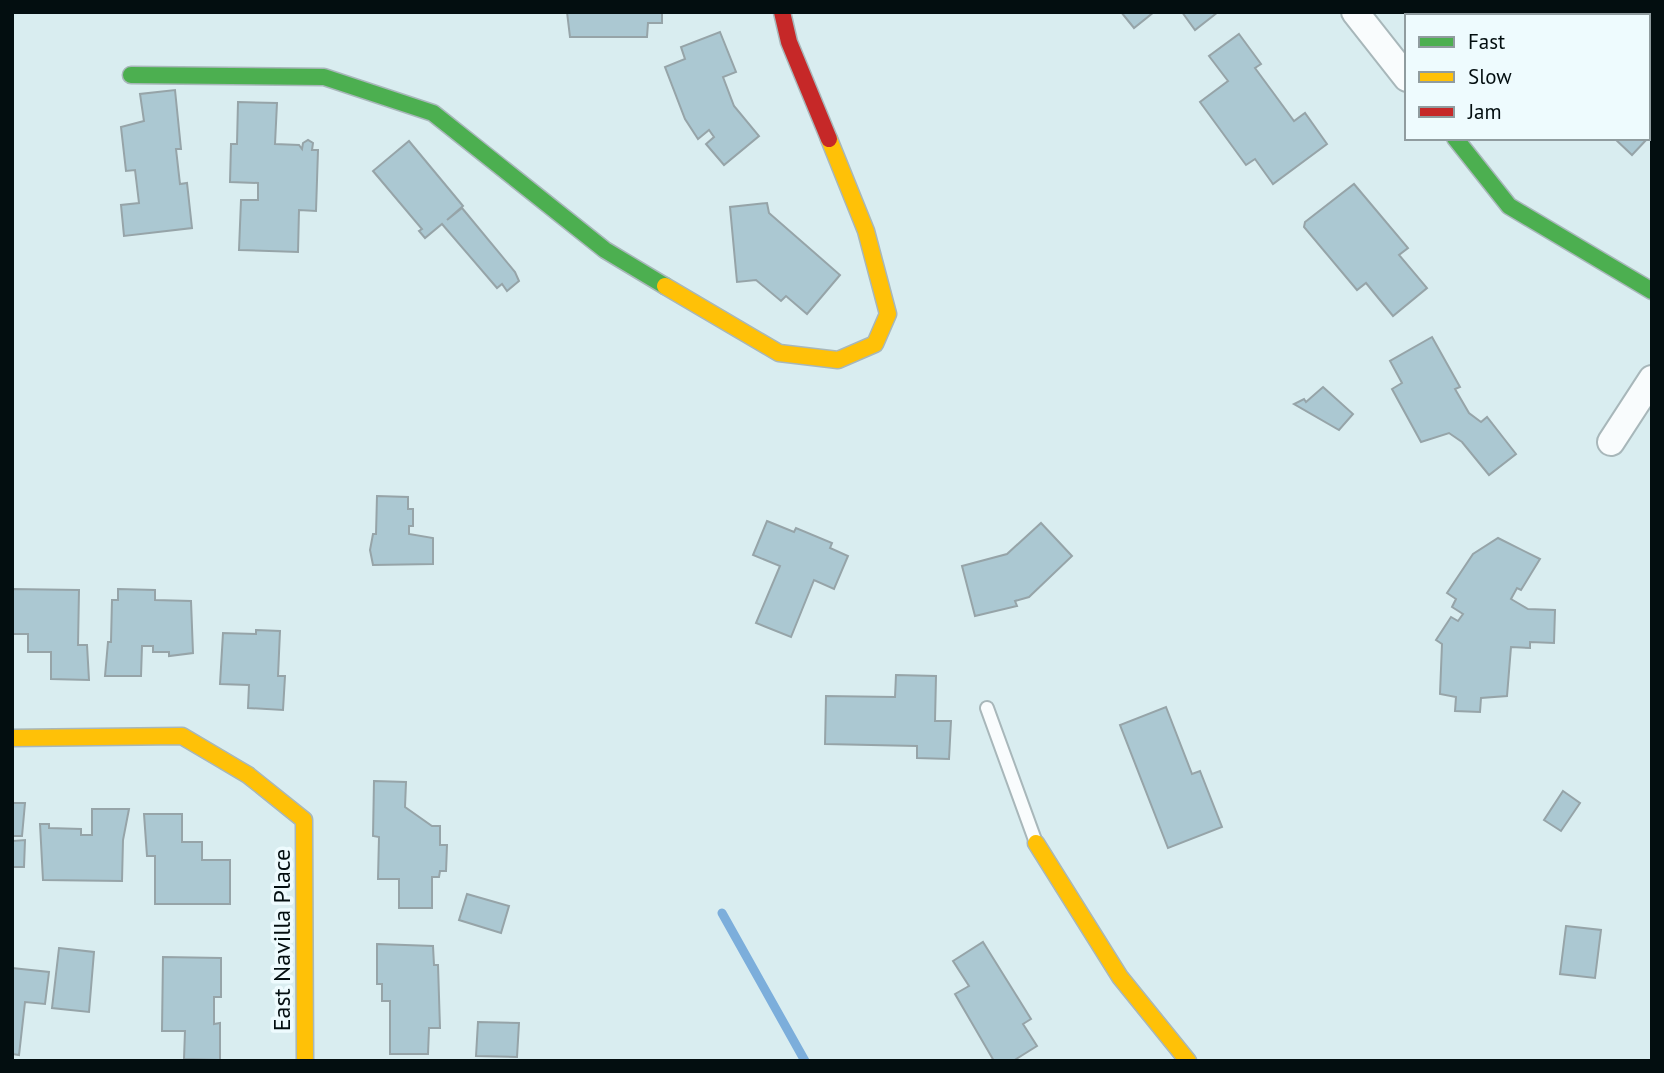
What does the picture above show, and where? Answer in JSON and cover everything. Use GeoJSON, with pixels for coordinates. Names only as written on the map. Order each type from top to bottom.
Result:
{"type":"FeatureCollection","features":[{"type":"Feature","properties":{"kind":"street"},"geometry":{"type":"LineString","coordinates":[[131,75],[324,77],[433,113],[605,250],[779,353],[838,360],[875,344],[888,314],[866,231],[789,42],[782,12]]}},
{"type":"Feature","properties":{"kind":"street"},"geometry":{"type":"LineString","coordinates":[[1355,12],[1405,75]]}},
{"type":"Feature","properties":{"kind":"street"},"geometry":{"type":"LineString","coordinates":[[1457,140],[1509,206],[1652,291]]}},
{"type":"Feature","properties":{"kind":"street"},"geometry":{"type":"LineString","coordinates":[[1612,442],[1652,379]]}},
{"type":"Feature","properties":{"kind":"street","name":"East Navilla Place"},"geometry":{"type":"LineString","coordinates":[[12,738],[182,736],[248,775],[304,820],[305,1061]]}},
{"type":"Feature","properties":{"kind":"street"},"geometry":{"type":"LineString","coordinates":[[1036,843],[1120,977],[1188,1061]]}},
{"type":"Feature","properties":{"kind":"lane"},"geometry":{"type":"LineString","coordinates":[[987,708],[1036,843]]}},
{"type":"Feature","properties":{"kind":"building"},"geometry":{"type":"Polygon","coordinates":[[[567,12],[662,12],[662,23],[648,23],[647,37],[570,37],[567,12]]]}},
{"type":"Feature","properties":{"kind":"building"},"geometry":{"type":"Polygon","coordinates":[[[1121,12],[1154,12],[1134,28],[1121,12]]]}},
{"type":"Feature","properties":{"kind":"building"},"geometry":{"type":"Polygon","coordinates":[[[1182,12],[1218,12],[1195,30],[1182,12]]]}},
{"type":"Feature","properties":{"kind":"building"},"geometry":{"type":"Polygon","coordinates":[[[1463,12],[1566,14],[1464,14],[1463,12]]]}},
{"type":"Feature","properties":{"kind":"building"},"geometry":{"type":"Polygon","coordinates":[[[720,32],[736,72],[723,77],[734,106],[759,136],[724,165],[706,144],[714,137],[709,130],[698,139],[685,119],[665,67],[685,59],[681,47],[720,32]]]}},
{"type":"Feature","properties":{"kind":"building"},"geometry":{"type":"Polygon","coordinates":[[[1239,34],[1261,64],[1255,68],[1294,121],[1305,113],[1327,144],[1273,184],[1255,159],[1246,165],[1200,102],[1228,81],[1209,56],[1239,34]]]}},
{"type":"Feature","properties":{"kind":"building"},"geometry":{"type":"Polygon","coordinates":[[[175,90],[181,149],[176,149],[180,184],[187,183],[192,228],[124,236],[121,205],[139,203],[135,170],[126,171],[121,127],[144,121],[140,94],[175,90]]]}},
{"type":"Feature","properties":{"kind":"building"},"geometry":{"type":"Polygon","coordinates":[[[1650,94],[1652,96],[1650,136],[1650,94]]]}},
{"type":"Feature","properties":{"kind":"building"},"geometry":{"type":"Polygon","coordinates":[[[238,102],[277,103],[275,144],[299,145],[302,149],[303,143],[308,140],[313,143],[312,150],[318,150],[316,211],[299,210],[298,252],[239,250],[241,200],[258,200],[258,183],[230,182],[231,144],[237,144],[238,102]]]}},
{"type":"Feature","properties":{"kind":"building"},"geometry":{"type":"Polygon","coordinates":[[[1616,140],[1646,140],[1632,155],[1616,140]]]}},
{"type":"Feature","properties":{"kind":"building"},"geometry":{"type":"Polygon","coordinates":[[[409,141],[463,206],[447,220],[462,208],[515,272],[519,281],[507,291],[502,284],[497,288],[442,224],[425,238],[419,231],[422,229],[373,171],[409,141]]]}},
{"type":"Feature","properties":{"kind":"building"},"geometry":{"type":"Polygon","coordinates":[[[1354,184],[1408,248],[1399,255],[1427,288],[1393,316],[1366,283],[1357,290],[1304,227],[1305,222],[1354,184]]]}},
{"type":"Feature","properties":{"kind":"building"},"geometry":{"type":"Polygon","coordinates":[[[767,203],[769,213],[840,275],[807,314],[786,296],[781,301],[756,280],[737,282],[730,207],[767,203]]]}},
{"type":"Feature","properties":{"kind":"building"},"geometry":{"type":"Polygon","coordinates":[[[1432,337],[1460,387],[1455,389],[1469,413],[1481,422],[1487,417],[1516,454],[1489,475],[1462,442],[1449,433],[1421,442],[1392,389],[1402,383],[1390,361],[1432,337]]]}},
{"type":"Feature","properties":{"kind":"building"},"geometry":{"type":"Polygon","coordinates":[[[1323,387],[1353,414],[1339,430],[1294,404],[1304,399],[1306,402],[1323,387]]]}},
{"type":"Feature","properties":{"kind":"building"},"geometry":{"type":"Polygon","coordinates":[[[377,496],[408,497],[408,509],[413,509],[413,526],[409,526],[409,534],[433,538],[433,564],[373,565],[370,550],[373,534],[376,534],[377,496]]]}},
{"type":"Feature","properties":{"kind":"building"},"geometry":{"type":"Polygon","coordinates":[[[767,521],[794,532],[796,528],[832,543],[830,548],[848,556],[834,589],[814,580],[791,637],[756,623],[780,566],[753,555],[767,521]]]}},
{"type":"Feature","properties":{"kind":"building"},"geometry":{"type":"Polygon","coordinates":[[[1041,523],[1072,556],[1029,597],[1015,601],[1017,606],[975,616],[962,566],[1007,554],[1041,523]]]}},
{"type":"Feature","properties":{"kind":"building"},"geometry":{"type":"Polygon","coordinates":[[[1498,538],[1540,559],[1521,590],[1517,588],[1511,599],[1528,609],[1555,610],[1554,643],[1530,642],[1530,648],[1511,647],[1507,696],[1481,698],[1480,712],[1455,711],[1456,697],[1440,694],[1442,644],[1436,640],[1451,617],[1458,621],[1463,614],[1452,607],[1456,599],[1447,593],[1473,554],[1498,538]]]}},
{"type":"Feature","properties":{"kind":"building"},"geometry":{"type":"Polygon","coordinates":[[[12,589],[79,590],[78,645],[87,645],[89,680],[51,679],[51,652],[28,652],[28,634],[12,634],[12,589]]]}},
{"type":"Feature","properties":{"kind":"building"},"geometry":{"type":"Polygon","coordinates":[[[118,589],[155,590],[155,600],[191,601],[193,653],[169,656],[169,652],[153,652],[153,646],[142,646],[141,676],[105,676],[108,642],[111,642],[112,600],[118,600],[118,589]]]}},
{"type":"Feature","properties":{"kind":"building"},"geometry":{"type":"Polygon","coordinates":[[[256,630],[280,631],[278,676],[285,676],[283,710],[248,708],[249,685],[220,684],[223,633],[256,634],[256,630]]]}},
{"type":"Feature","properties":{"kind":"building"},"geometry":{"type":"Polygon","coordinates":[[[896,675],[936,676],[935,721],[951,721],[949,759],[917,758],[917,746],[825,744],[826,696],[895,697],[896,675]]]}},
{"type":"Feature","properties":{"kind":"building"},"geometry":{"type":"Polygon","coordinates":[[[1166,707],[1192,774],[1200,771],[1222,827],[1168,848],[1120,725],[1166,707]]]}},
{"type":"Feature","properties":{"kind":"building"},"geometry":{"type":"Polygon","coordinates":[[[374,781],[406,782],[405,807],[432,826],[440,826],[440,845],[447,845],[446,871],[440,871],[439,877],[432,877],[432,908],[399,908],[399,879],[378,879],[379,837],[373,836],[374,781]]]}},
{"type":"Feature","properties":{"kind":"building"},"geometry":{"type":"Polygon","coordinates":[[[1563,791],[1580,803],[1561,831],[1544,820],[1563,791]]]}},
{"type":"Feature","properties":{"kind":"building"},"geometry":{"type":"Polygon","coordinates":[[[12,803],[25,803],[22,836],[13,836],[13,841],[25,840],[24,867],[13,867],[13,891],[12,803]]]}},
{"type":"Feature","properties":{"kind":"building"},"geometry":{"type":"Polygon","coordinates":[[[92,809],[129,809],[123,840],[122,881],[43,880],[40,824],[49,824],[49,828],[81,829],[81,835],[92,835],[92,809]]]}},
{"type":"Feature","properties":{"kind":"building"},"geometry":{"type":"Polygon","coordinates":[[[144,814],[182,814],[182,842],[202,842],[202,860],[230,860],[230,904],[155,904],[155,856],[147,856],[144,814]]]}},
{"type":"Feature","properties":{"kind":"building"},"geometry":{"type":"Polygon","coordinates":[[[467,894],[509,906],[501,933],[459,920],[467,894]]]}},
{"type":"Feature","properties":{"kind":"building"},"geometry":{"type":"Polygon","coordinates":[[[1566,926],[1601,930],[1595,978],[1560,974],[1566,926]]]}},
{"type":"Feature","properties":{"kind":"building"},"geometry":{"type":"Polygon","coordinates":[[[983,942],[1031,1019],[1023,1024],[1037,1046],[1013,1061],[994,1061],[955,994],[969,986],[953,961],[983,942]]]}},
{"type":"Feature","properties":{"kind":"building"},"geometry":{"type":"Polygon","coordinates":[[[377,944],[433,946],[434,965],[438,965],[440,1028],[429,1028],[428,1054],[390,1054],[390,1001],[382,1001],[382,984],[377,984],[377,944]]]}},
{"type":"Feature","properties":{"kind":"building"},"geometry":{"type":"Polygon","coordinates":[[[59,948],[94,952],[89,1012],[52,1008],[59,948]]]}},
{"type":"Feature","properties":{"kind":"building"},"geometry":{"type":"Polygon","coordinates":[[[163,957],[221,958],[221,997],[214,997],[214,1024],[220,1023],[220,1060],[184,1059],[185,1031],[162,1031],[163,957]]]}},
{"type":"Feature","properties":{"kind":"building"},"geometry":{"type":"Polygon","coordinates":[[[12,968],[49,972],[45,1004],[25,1002],[19,1055],[12,1054],[12,968]]]}},
{"type":"Feature","properties":{"kind":"building"},"geometry":{"type":"Polygon","coordinates":[[[478,1022],[519,1023],[517,1057],[476,1056],[478,1022]]]}},
{"type":"Feature","properties":{"kind":"waterway"},"geometry":{"type":"LineString","coordinates":[[722,913],[805,1061]]}},
{"type":"Feature","properties":{"kind":"traffic: fast"},"geometry":{"type":"LineString","coordinates":[[131,75],[324,77],[433,113],[605,250],[665,286]]}},
{"type":"Feature","properties":{"kind":"traffic: fast"},"geometry":{"type":"LineString","coordinates":[[1457,140],[1509,206],[1652,291]]}},
{"type":"Feature","properties":{"kind":"traffic: slow"},"geometry":{"type":"LineString","coordinates":[[665,286],[779,353],[838,360],[875,344],[888,314],[866,231],[829,139]]}},
{"type":"Feature","properties":{"kind":"traffic: slow"},"geometry":{"type":"LineString","coordinates":[[12,738],[182,736],[248,775],[304,820],[305,1061]]}},
{"type":"Feature","properties":{"kind":"traffic: slow"},"geometry":{"type":"LineString","coordinates":[[1036,843],[1120,977],[1188,1061]]}},
{"type":"Feature","properties":{"kind":"traffic: jam"},"geometry":{"type":"LineString","coordinates":[[782,12],[789,42],[829,139]]}}]}
